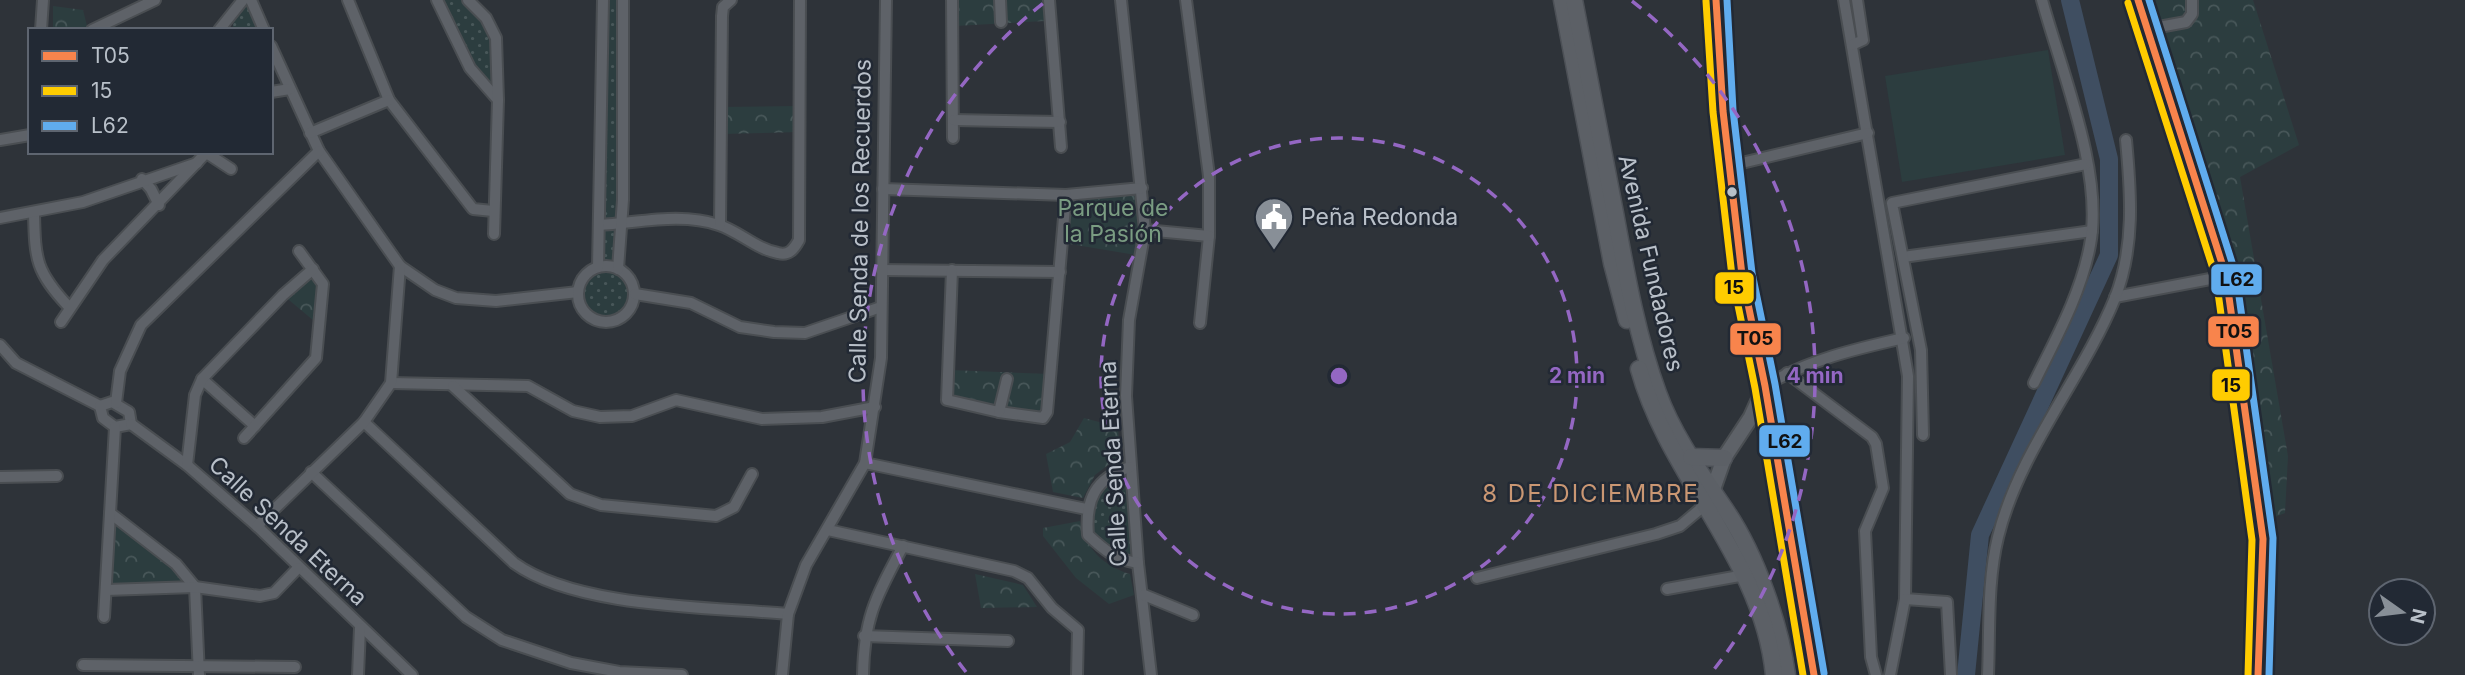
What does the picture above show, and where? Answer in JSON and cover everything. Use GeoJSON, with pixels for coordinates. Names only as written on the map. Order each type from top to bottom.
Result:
{"type":"FeatureCollection","features":[{"type":"Feature","properties":{"kind":"main road","name":"Avenida Fundadores"},"geometry":{"type":"LineString","coordinates":[[1562,0],[1612,263],[1648,401],[1686,477],[1728,513],[1759,576],[1784,654],[1787,675]]}},
{"type":"Feature","properties":{"kind":"main road","name":"Avenida Fundadores"},"geometry":{"type":"LineString","coordinates":[[1574,0],[1624,262],[1647,359],[1659,396],[1691,457],[1745,575],[1772,656],[1774,675]]}},
{"type":"Feature","properties":{"kind":"main road"},"geometry":{"type":"LineString","coordinates":[[1691,457],[1724,458]]}},
{"type":"Feature","properties":{"kind":"street"},"geometry":{"type":"LineString","coordinates":[[41,28],[43,0]]}},
{"type":"Feature","properties":{"kind":"street"},"geometry":{"type":"LineString","coordinates":[[96,28],[155,0]]}},
{"type":"Feature","properties":{"kind":"street"},"geometry":{"type":"LineString","coordinates":[[221,28],[243,0]]}},
{"type":"Feature","properties":{"kind":"street"},"geometry":{"type":"LineString","coordinates":[[251,0],[263,28]]}},
{"type":"Feature","properties":{"kind":"street"},"geometry":{"type":"LineString","coordinates":[[348,0],[389,100],[474,209],[493,211]]}},
{"type":"Feature","properties":{"kind":"street"},"geometry":{"type":"LineString","coordinates":[[438,0],[470,68],[498,100]]}},
{"type":"Feature","properties":{"kind":"street"},"geometry":{"type":"LineString","coordinates":[[468,0],[486,18],[496,38],[498,100],[494,234]]}},
{"type":"Feature","properties":{"kind":"street"},"geometry":{"type":"LineString","coordinates":[[597,267],[603,0]]}},
{"type":"Feature","properties":{"kind":"street"},"geometry":{"type":"LineString","coordinates":[[618,269],[622,224],[624,0]]}},
{"type":"Feature","properties":{"kind":"street"},"geometry":{"type":"LineString","coordinates":[[720,225],[722,16],[723,7],[731,0]]}},
{"type":"Feature","properties":{"kind":"street"},"geometry":{"type":"LineString","coordinates":[[599,225],[664,219],[720,225],[765,250],[783,254],[794,250],[799,240],[800,0]]}},
{"type":"Feature","properties":{"kind":"street","name":"Calle Senda de los Recuerdos"},"geometry":{"type":"LineString","coordinates":[[782,675],[788,614],[806,565],[865,463],[875,407],[881,358],[886,0]]}},
{"type":"Feature","properties":{"kind":"street"},"geometry":{"type":"LineString","coordinates":[[952,0],[953,138]]}},
{"type":"Feature","properties":{"kind":"street"},"geometry":{"type":"LineString","coordinates":[[1000,0],[1001,22]]}},
{"type":"Feature","properties":{"kind":"street"},"geometry":{"type":"LineString","coordinates":[[1049,0],[1061,147]]}},
{"type":"Feature","properties":{"kind":"street","name":"Calle Senda Eterna"},"geometry":{"type":"LineString","coordinates":[[1121,0],[1145,230],[1129,320],[1126,396],[1138,563],[1144,595],[1151,675]]}},
{"type":"Feature","properties":{"kind":"street"},"geometry":{"type":"LineString","coordinates":[[1186,0],[1209,176],[1209,236],[1200,323]]}},
{"type":"Feature","properties":{"kind":"street"},"geometry":{"type":"LineString","coordinates":[[1716,0],[1729,166],[1742,275],[1765,386],[1814,675]]}},
{"type":"Feature","properties":{"kind":"street"},"geometry":{"type":"LineString","coordinates":[[1844,0],[1904,338],[1908,376],[1905,599],[1890,675]]}},
{"type":"Feature","properties":{"kind":"street"},"geometry":{"type":"LineString","coordinates":[[1852,46],[1863,40],[1857,0]]}},
{"type":"Feature","properties":{"kind":"street"},"geometry":{"type":"LineString","coordinates":[[2034,383],[2081,284],[2092,230],[2082,139],[2042,0]]}},
{"type":"Feature","properties":{"kind":"street"},"geometry":{"type":"LineString","coordinates":[[2138,0],[2226,276],[2263,539],[2258,675]]}},
{"type":"Feature","properties":{"kind":"street"},"geometry":{"type":"LineString","coordinates":[[2148,29],[2186,22],[2192,14],[2192,0]]}},
{"type":"Feature","properties":{"kind":"street"},"geometry":{"type":"LineString","coordinates":[[273,51],[319,151],[400,266],[435,290],[456,298],[495,301],[578,292]]}},
{"type":"Feature","properties":{"kind":"street"},"geometry":{"type":"LineString","coordinates":[[602,69],[623,70]]}},
{"type":"Feature","properties":{"kind":"street"},"geometry":{"type":"LineString","coordinates":[[273,92],[290,89]]}},
{"type":"Feature","properties":{"kind":"street"},"geometry":{"type":"LineString","coordinates":[[310,133],[389,100]]}},
{"type":"Feature","properties":{"kind":"street"},"geometry":{"type":"LineString","coordinates":[[954,120],[1060,122]]}},
{"type":"Feature","properties":{"kind":"street"},"geometry":{"type":"LineString","coordinates":[[1729,166],[1868,133]]}},
{"type":"Feature","properties":{"kind":"street"},"geometry":{"type":"LineString","coordinates":[[0,140],[28,135]]}},
{"type":"Feature","properties":{"kind":"street"},"geometry":{"type":"LineString","coordinates":[[1988,675],[1991,578],[1998,536],[2012,497],[2042,434],[2115,297],[2130,228],[2126,140]]}},
{"type":"Feature","properties":{"kind":"street"},"geometry":{"type":"LineString","coordinates":[[100,406],[116,403],[120,371],[141,325],[319,151]]}},
{"type":"Feature","properties":{"kind":"street"},"geometry":{"type":"LineString","coordinates":[[61,322],[103,260],[159,205],[205,154]]}},
{"type":"Feature","properties":{"kind":"street"},"geometry":{"type":"LineString","coordinates":[[208,154],[231,169]]}},
{"type":"Feature","properties":{"kind":"street"},"geometry":{"type":"LineString","coordinates":[[0,218],[83,202],[142,179],[197,163]]}},
{"type":"Feature","properties":{"kind":"street"},"geometry":{"type":"LineString","coordinates":[[1923,435],[1921,350],[1892,202],[2086,164]]}},
{"type":"Feature","properties":{"kind":"street"},"geometry":{"type":"LineString","coordinates":[[142,179],[151,188],[159,205]]}},
{"type":"Feature","properties":{"kind":"street"},"geometry":{"type":"LineString","coordinates":[[883,190],[1066,195],[1142,188]]}},
{"type":"Feature","properties":{"kind":"street"},"geometry":{"type":"LineString","coordinates":[[952,270],[947,400],[1037,419],[1046,415],[1066,195]]}},
{"type":"Feature","properties":{"kind":"street"},"geometry":{"type":"LineString","coordinates":[[34,212],[35,247],[44,281],[69,307]]}},
{"type":"Feature","properties":{"kind":"street"},"geometry":{"type":"LineString","coordinates":[[1145,230],[1209,236]]}},
{"type":"Feature","properties":{"kind":"street"},"geometry":{"type":"LineString","coordinates":[[1903,257],[2092,230]]}},
{"type":"Feature","properties":{"kind":"street"},"geometry":{"type":"LineString","coordinates":[[244,438],[316,358],[323,288],[313,268],[299,251]]}},
{"type":"Feature","properties":{"kind":"street"},"geometry":{"type":"LineString","coordinates":[[257,526],[364,422],[391,383],[400,266]]}},
{"type":"Feature","properties":{"kind":"street"},"geometry":{"type":"LineString","coordinates":[[597,267],[618,269],[631,280],[635,294],[626,315],[609,323],[590,318],[579,302],[578,292],[583,277],[597,267]]}},
{"type":"Feature","properties":{"kind":"street"},"geometry":{"type":"LineString","coordinates":[[187,465],[195,395],[202,379],[283,295],[313,268]]}},
{"type":"Feature","properties":{"kind":"street"},"geometry":{"type":"LineString","coordinates":[[881,270],[1059,272]]}},
{"type":"Feature","properties":{"kind":"street"},"geometry":{"type":"LineString","coordinates":[[2115,297],[2226,276]]}},
{"type":"Feature","properties":{"kind":"street"},"geometry":{"type":"LineString","coordinates":[[635,294],[691,303],[740,327],[774,332],[805,332],[881,307]]}},
{"type":"Feature","properties":{"kind":"street"},"geometry":{"type":"LineString","coordinates":[[1477,578],[1680,526],[1709,499],[1724,458],[1751,417],[1765,386],[1787,373],[1843,352],[1904,338]]}},
{"type":"Feature","properties":{"kind":"street"},"geometry":{"type":"LineString","coordinates":[[0,345],[16,363],[100,406],[103,418],[115,427],[131,424]]}},
{"type":"Feature","properties":{"kind":"street"},"geometry":{"type":"LineString","coordinates":[[1787,373],[1872,437],[1876,444],[1883,488],[1865,531],[1871,657],[1876,675]]}},
{"type":"Feature","properties":{"kind":"street"},"geometry":{"type":"LineString","coordinates":[[202,379],[255,426]]}},
{"type":"Feature","properties":{"kind":"street"},"geometry":{"type":"LineString","coordinates":[[999,412],[1006,379]]}},
{"type":"Feature","properties":{"kind":"street"},"geometry":{"type":"LineString","coordinates":[[391,383],[528,386],[573,411],[600,417],[632,416],[676,400],[762,419],[822,417],[875,407]]}},
{"type":"Feature","properties":{"kind":"street"},"geometry":{"type":"LineString","coordinates":[[453,386],[570,494],[601,505],[716,516],[734,507],[752,474]]}},
{"type":"Feature","properties":{"kind":"street","name":"Calle Senda Eterna"},"geometry":{"type":"LineString","coordinates":[[116,403],[129,412],[131,424],[187,465],[257,526],[360,628],[412,675]]}},
{"type":"Feature","properties":{"kind":"street"},"geometry":{"type":"LineString","coordinates":[[364,422],[514,563],[534,578],[562,587],[620,598],[788,614]]}},
{"type":"Feature","properties":{"kind":"street"},"geometry":{"type":"LineString","coordinates":[[104,617],[115,427]]}},
{"type":"Feature","properties":{"kind":"street"},"geometry":{"type":"LineString","coordinates":[[865,463],[1086,509]]}},
{"type":"Feature","properties":{"kind":"street"},"geometry":{"type":"LineString","coordinates":[[1130,467],[1117,471],[1097,486],[1086,509],[1088,535],[1107,553],[1123,561],[1138,563]]}},
{"type":"Feature","properties":{"kind":"street"},"geometry":{"type":"LineString","coordinates":[[311,472],[466,617],[502,640],[571,663],[619,671],[682,675]]}},
{"type":"Feature","properties":{"kind":"street"},"geometry":{"type":"LineString","coordinates":[[0,477],[57,476]]}},
{"type":"Feature","properties":{"kind":"street"},"geometry":{"type":"LineString","coordinates":[[110,513],[176,564],[195,587],[199,670]]}},
{"type":"Feature","properties":{"kind":"street"},"geometry":{"type":"LineString","coordinates":[[828,530],[1024,575],[1052,608],[1078,630],[1077,675]]}},
{"type":"Feature","properties":{"kind":"street"},"geometry":{"type":"LineString","coordinates":[[863,675],[864,636],[875,599],[903,547]]}},
{"type":"Feature","properties":{"kind":"street"},"geometry":{"type":"LineString","coordinates":[[106,590],[195,587],[260,596],[274,593],[298,568]]}},
{"type":"Feature","properties":{"kind":"street"},"geometry":{"type":"LineString","coordinates":[[1668,589],[1745,575]]}},
{"type":"Feature","properties":{"kind":"street"},"geometry":{"type":"LineString","coordinates":[[1144,595],[1193,615]]}},
{"type":"Feature","properties":{"kind":"street"},"geometry":{"type":"LineString","coordinates":[[1905,599],[1947,602],[1951,675]]}},
{"type":"Feature","properties":{"kind":"street"},"geometry":{"type":"LineString","coordinates":[[358,675],[360,628]]}},
{"type":"Feature","properties":{"kind":"street"},"geometry":{"type":"LineString","coordinates":[[864,636],[1008,641]]}},
{"type":"Feature","properties":{"kind":"street"},"geometry":{"type":"LineString","coordinates":[[564,675],[571,663]]}},
{"type":"Feature","properties":{"kind":"street"},"geometry":{"type":"LineString","coordinates":[[83,665],[199,670],[295,667]]}},
{"type":"Feature","properties":{"kind":"green space"},"geometry":{"type":"Polygon","coordinates":[[[437,0],[468,0],[496,38],[498,100],[470,68],[437,0]]]}},
{"type":"Feature","properties":{"kind":"green space"},"geometry":{"type":"Polygon","coordinates":[[[603,0],[623,0],[618,269],[631,284],[633,296],[626,315],[612,321],[600,322],[582,309],[579,288],[586,277],[598,267],[603,0]]]}},
{"type":"Feature","properties":{"kind":"green space"},"geometry":{"type":"Polygon","coordinates":[[[955,0],[1043,0],[1045,21],[955,26],[955,0]]]}},
{"type":"Feature","properties":{"kind":"green space"},"geometry":{"type":"Polygon","coordinates":[[[2148,0],[2253,0],[2299,145],[2240,177],[2288,456],[2285,513],[2275,517],[2259,470],[2243,321],[2210,196],[2148,0]]]}},
{"type":"Feature","properties":{"kind":"green space"},"geometry":{"type":"Polygon","coordinates":[[[247,5],[256,28],[232,28],[234,21],[247,5]]]}},
{"type":"Feature","properties":{"kind":"green space"},"geometry":{"type":"Polygon","coordinates":[[[53,6],[83,10],[88,28],[53,28],[53,6]]]}},
{"type":"Feature","properties":{"kind":"green space"},"geometry":{"type":"Polygon","coordinates":[[[2048,50],[2065,155],[1902,182],[1885,76],[2048,50]]]}},
{"type":"Feature","properties":{"kind":"green space"},"geometry":{"type":"Polygon","coordinates":[[[799,106],[799,132],[721,134],[721,107],[799,106]]]}},
{"type":"Feature","properties":{"kind":"green space","name":"Parque de la Pasión"},"geometry":{"type":"Polygon","coordinates":[[[1142,188],[1142,256],[1064,243],[1066,195],[1142,188]]]}},
{"type":"Feature","properties":{"kind":"green space"},"geometry":{"type":"Polygon","coordinates":[[[313,269],[323,284],[320,326],[283,295],[313,269]]]}},
{"type":"Feature","properties":{"kind":"green space"},"geometry":{"type":"Polygon","coordinates":[[[950,370],[1050,374],[1046,415],[952,404],[950,370]]]}},
{"type":"Feature","properties":{"kind":"green space"},"geometry":{"type":"Polygon","coordinates":[[[1084,418],[1118,427],[1120,456],[1095,475],[1083,498],[1053,492],[1046,454],[1070,442],[1084,418]]]}},
{"type":"Feature","properties":{"kind":"green space"},"geometry":{"type":"Polygon","coordinates":[[[1130,467],[1138,563],[1123,561],[1088,535],[1098,486],[1130,467]]]}},
{"type":"Feature","properties":{"kind":"green space"},"geometry":{"type":"Polygon","coordinates":[[[110,513],[195,587],[106,590],[110,513]]]}},
{"type":"Feature","properties":{"kind":"green space"},"geometry":{"type":"Polygon","coordinates":[[[1080,521],[1091,548],[1097,555],[1120,571],[1130,574],[1134,595],[1109,604],[1076,578],[1043,536],[1043,528],[1080,521]]]}},
{"type":"Feature","properties":{"kind":"green space"},"geometry":{"type":"Polygon","coordinates":[[[975,574],[1023,585],[1037,607],[981,608],[975,574]]]}},
{"type":"Feature","properties":{"kind":"waterway"},"geometry":{"type":"LineString","coordinates":[[1966,675],[1980,535],[2109,255],[2109,159],[2070,0]]}},
{"type":"Feature","properties":{"kind":"transit line","name":"T05"},"geometry":{"type":"LineString","coordinates":[[1716,0],[1723,111],[1742,275],[1765,386],[1814,675]]}},
{"type":"Feature","properties":{"kind":"transit line","name":"L62"},"geometry":{"type":"LineString","coordinates":[[1727,0],[1733,110],[1752,273],[1775,384],[1824,673]]}},
{"type":"Feature","properties":{"kind":"transit line","name":"T05"},"geometry":{"type":"LineString","coordinates":[[2138,0],[2226,276],[2263,539],[2258,675]]}},
{"type":"Feature","properties":{"kind":"transit line","name":"L62"},"geometry":{"type":"LineString","coordinates":[[2149,0],[2236,275],[2273,538],[2269,675]]}},
{"type":"Feature","properties":{"kind":"transit line","name":"15"},"geometry":{"type":"LineString","coordinates":[[1706,1],[1713,112],[1732,276],[1755,388],[1803,675]]}},
{"type":"Feature","properties":{"kind":"transit line","name":"15"},"geometry":{"type":"LineString","coordinates":[[2128,3],[2216,278],[2252,540],[2248,675]]}},
{"type":"Feature","properties":{"kind":"place","name":"Peña Redonda"},"geometry":{"type":"Point","coordinates":[1274,251]}},
{"type":"Feature","properties":{"kind":"district","name":"8 DE DICIEMBRE"},"geometry":{"type":"Point","coordinates":[1591,494]}}]}
